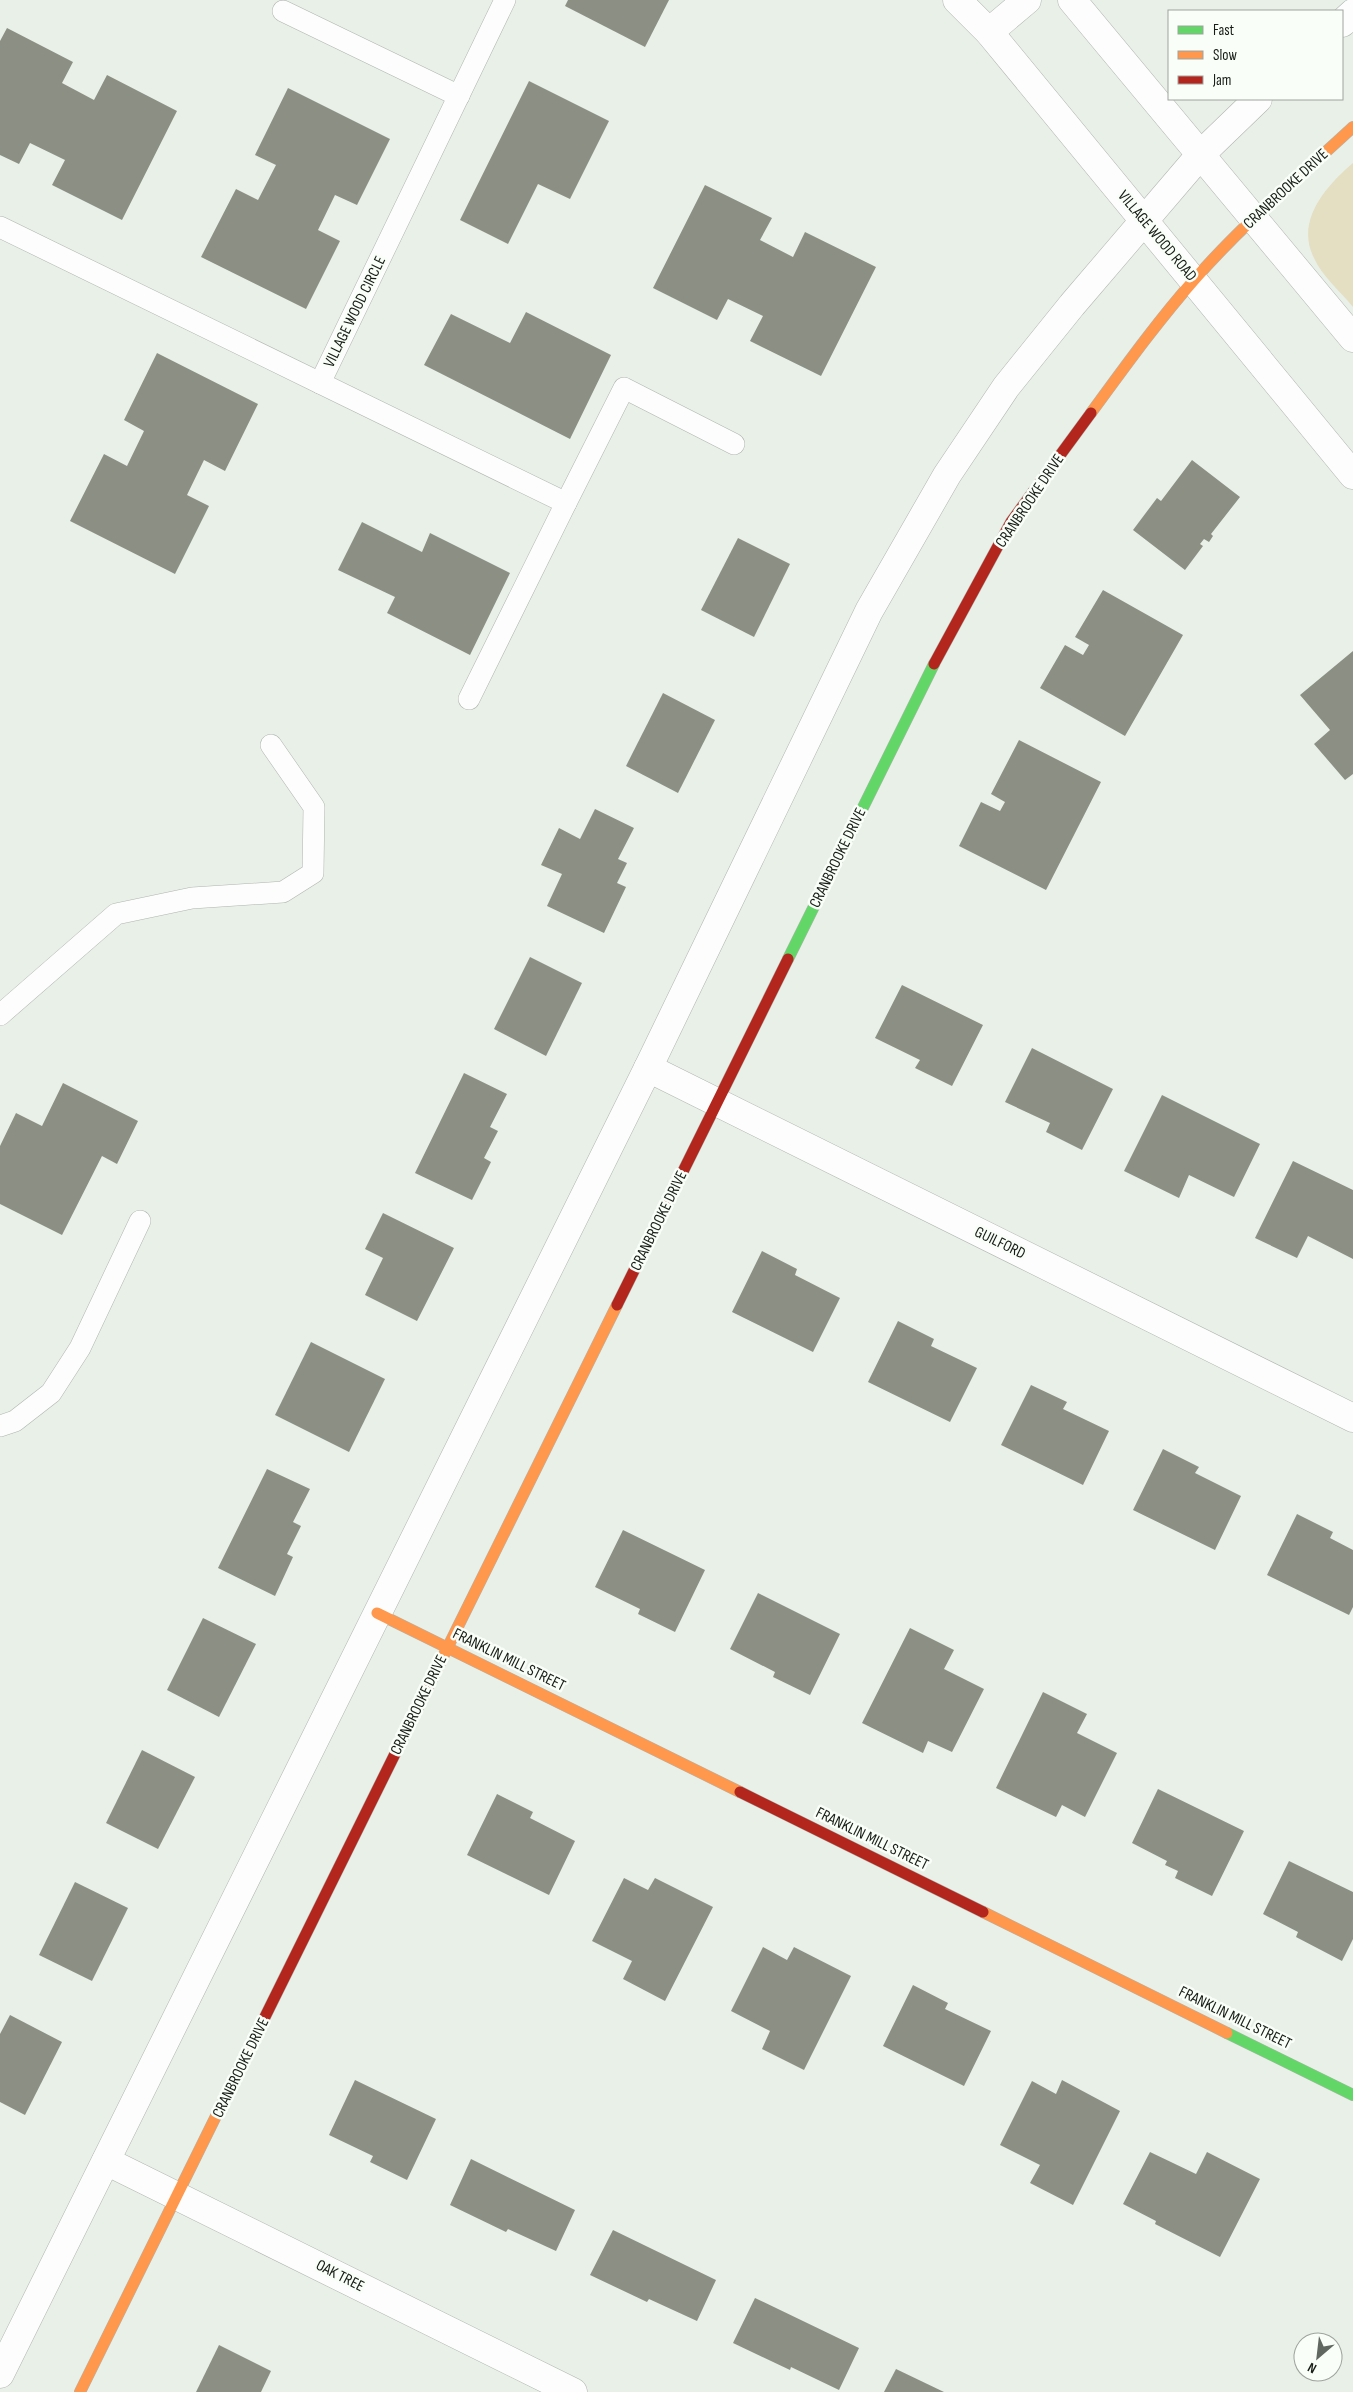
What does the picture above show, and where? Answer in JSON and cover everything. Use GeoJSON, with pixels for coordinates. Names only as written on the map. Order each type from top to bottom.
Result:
{"type":"FeatureCollection","features":[{"type":"Feature","properties":{"kind":"street","name":"VILLAGE WOOD ROAD"},"geometry":{"type":"LineString","coordinates":[[957,0],[989,32],[1353,475]]}},
{"type":"Feature","properties":{"kind":"street"},"geometry":{"type":"LineString","coordinates":[[989,32],[1027,0]]}},
{"type":"Feature","properties":{"kind":"street"},"geometry":{"type":"LineString","coordinates":[[1072,0],[1353,338]]}},
{"type":"Feature","properties":{"kind":"street"},"geometry":{"type":"LineString","coordinates":[[1343,21],[1353,13]]}},
{"type":"Feature","properties":{"kind":"street"},"geometry":{"type":"LineString","coordinates":[[0,2374],[648,1068],[868,611],[942,484],[1006,387],[1072,305],[1201,154],[1257,100]]}},
{"type":"Feature","properties":{"kind":"street","name":"CRANBROOKE DRIVE"},"geometry":{"type":"LineString","coordinates":[[80,2392],[942,648],[1012,522],[1135,353],[1194,280],[1254,218],[1353,127]]}},
{"type":"Feature","properties":{"kind":"street","name":"GUILFORD"},"geometry":{"type":"LineString","coordinates":[[648,1068],[1353,1418]]}},
{"type":"Feature","properties":{"kind":"street","name":"FRANKLIN MILL STREET"},"geometry":{"type":"LineString","coordinates":[[377,1613],[1353,2094]]}},
{"type":"Feature","properties":{"kind":"street","name":"OAK TREE"},"geometry":{"type":"LineString","coordinates":[[106,2161],[178,2195],[572,2392]]}},
{"type":"Feature","properties":{"kind":"lane","name":"VILLAGE WOOD CIRCLE"},"geometry":{"type":"LineString","coordinates":[[0,227],[320,383],[505,0]]}},
{"type":"Feature","properties":{"kind":"lane"},"geometry":{"type":"LineString","coordinates":[[283,11],[459,96]]}},
{"type":"Feature","properties":{"kind":"lane"},"geometry":{"type":"LineString","coordinates":[[320,383],[566,503]]}},
{"type":"Feature","properties":{"kind":"lane"},"geometry":{"type":"LineString","coordinates":[[469,699],[624,388],[734,444]]}},
{"type":"Feature","properties":{"kind":"lane"},"geometry":{"type":"LineString","coordinates":[[0,1016],[116,914],[192,898],[283,892],[313,873],[314,807],[271,745]]}},
{"type":"Feature","properties":{"kind":"lane"},"geometry":{"type":"LineString","coordinates":[[0,1426],[15,1421],[51,1393],[80,1348],[140,1221]]}},
{"type":"Feature","properties":{"kind":"shaded area"},"geometry":{"type":"Polygon","coordinates":[[[1353,163],[1353,307],[1317,265],[1309,244],[1308,231],[1316,205],[1333,182],[1353,163]]]}},
{"type":"Feature","properties":{"kind":"building"},"geometry":{"type":"Polygon","coordinates":[[[568,0],[669,0],[645,47],[565,6],[568,0]]]}},
{"type":"Feature","properties":{"kind":"building"},"geometry":{"type":"Polygon","coordinates":[[[7,28],[73,62],[62,83],[94,100],[107,75],[177,111],[122,220],[52,185],[65,160],[30,143],[19,164],[0,155],[0,41],[7,28]]]}},
{"type":"Feature","properties":{"kind":"building"},"geometry":{"type":"Polygon","coordinates":[[[529,81],[609,121],[570,199],[538,184],[508,244],[460,220],[529,81]]]}},
{"type":"Feature","properties":{"kind":"building"},"geometry":{"type":"Polygon","coordinates":[[[288,88],[390,139],[357,205],[335,195],[318,230],[340,241],[306,309],[201,257],[236,189],[258,200],[276,165],[255,155],[288,88]]]}},
{"type":"Feature","properties":{"kind":"building"},"geometry":{"type":"Polygon","coordinates":[[[705,185],[772,218],[760,240],[793,257],[805,232],[876,267],[821,376],[750,341],[763,316],[728,299],[717,320],[653,288],[705,185]]]}},
{"type":"Feature","properties":{"kind":"building"},"geometry":{"type":"Polygon","coordinates":[[[526,312],[611,355],[570,439],[424,365],[451,314],[510,343],[526,312]]]}},
{"type":"Feature","properties":{"kind":"building"},"geometry":{"type":"Polygon","coordinates":[[[157,353],[258,404],[225,471],[204,460],[187,495],[209,506],[175,574],[70,521],[104,454],[127,466],[144,431],[124,420],[157,353]]]}},
{"type":"Feature","properties":{"kind":"building"},"geometry":{"type":"Polygon","coordinates":[[[1192,460],[1240,497],[1211,534],[1213,536],[1209,542],[1204,539],[1200,544],[1203,546],[1185,570],[1133,530],[1157,498],[1161,501],[1192,460]]]}},
{"type":"Feature","properties":{"kind":"building"},"geometry":{"type":"Polygon","coordinates":[[[362,522],[422,552],[430,533],[510,573],[470,655],[387,613],[395,597],[338,570],[362,522]]]}},
{"type":"Feature","properties":{"kind":"building"},"geometry":{"type":"Polygon","coordinates":[[[738,538],[790,564],[754,637],[701,610],[738,538]]]}},
{"type":"Feature","properties":{"kind":"building"},"geometry":{"type":"Polygon","coordinates":[[[1103,590],[1183,635],[1125,736],[1040,688],[1065,645],[1083,655],[1089,645],[1075,637],[1103,590]]]}},
{"type":"Feature","properties":{"kind":"building"},"geometry":{"type":"Polygon","coordinates":[[[1353,651],[1353,774],[1345,780],[1314,744],[1330,730],[1300,695],[1353,651]]]}},
{"type":"Feature","properties":{"kind":"building"},"geometry":{"type":"Polygon","coordinates":[[[663,693],[715,720],[678,793],[626,766],[663,693]]]}},
{"type":"Feature","properties":{"kind":"building"},"geometry":{"type":"Polygon","coordinates":[[[1019,740],[1101,782],[1046,890],[959,846],[981,802],[1000,811],[1005,802],[991,794],[1019,740]]]}},
{"type":"Feature","properties":{"kind":"building"},"geometry":{"type":"Polygon","coordinates":[[[595,809],[634,828],[618,859],[627,863],[617,883],[626,887],[604,933],[547,906],[562,874],[541,865],[559,828],[580,839],[595,809]]]}},
{"type":"Feature","properties":{"kind":"building"},"geometry":{"type":"Polygon","coordinates":[[[530,957],[582,983],[546,1056],[494,1029],[530,957]]]}},
{"type":"Feature","properties":{"kind":"building"},"geometry":{"type":"Polygon","coordinates":[[[902,985],[983,1025],[952,1086],[915,1068],[920,1060],[875,1038],[902,985]]]}},
{"type":"Feature","properties":{"kind":"building"},"geometry":{"type":"Polygon","coordinates":[[[1032,1048],[1113,1089],[1082,1150],[1046,1132],[1050,1123],[1005,1102],[1032,1048]]]}},
{"type":"Feature","properties":{"kind":"building"},"geometry":{"type":"Polygon","coordinates":[[[464,1073],[507,1094],[490,1127],[498,1131],[484,1158],[491,1162],[472,1200],[415,1173],[464,1073]]]}},
{"type":"Feature","properties":{"kind":"building"},"geometry":{"type":"Polygon","coordinates":[[[63,1083],[138,1121],[117,1164],[102,1156],[62,1235],[0,1204],[0,1146],[16,1113],[42,1126],[63,1083]]]}},
{"type":"Feature","properties":{"kind":"building"},"geometry":{"type":"Polygon","coordinates":[[[1162,1095],[1260,1144],[1234,1197],[1189,1175],[1179,1198],[1124,1171],[1162,1095]]]}},
{"type":"Feature","properties":{"kind":"building"},"geometry":{"type":"Polygon","coordinates":[[[1293,1161],[1353,1190],[1353,1259],[1308,1236],[1297,1258],[1255,1238],[1293,1161]]]}},
{"type":"Feature","properties":{"kind":"building"},"geometry":{"type":"Polygon","coordinates":[[[383,1213],[454,1248],[417,1321],[365,1295],[383,1258],[365,1249],[383,1213]]]}},
{"type":"Feature","properties":{"kind":"building"},"geometry":{"type":"Polygon","coordinates":[[[762,1251],[797,1269],[795,1275],[840,1298],[813,1352],[732,1312],[762,1251]]]}},
{"type":"Feature","properties":{"kind":"building"},"geometry":{"type":"Polygon","coordinates":[[[898,1321],[934,1339],[931,1346],[977,1368],[950,1422],[868,1382],[898,1321]]]}},
{"type":"Feature","properties":{"kind":"building"},"geometry":{"type":"Polygon","coordinates":[[[311,1342],[385,1379],[349,1452],[275,1415],[311,1342]]]}},
{"type":"Feature","properties":{"kind":"building"},"geometry":{"type":"Polygon","coordinates":[[[1031,1385],[1067,1402],[1063,1409],[1109,1431],[1083,1485],[1001,1445],[1031,1385]]]}},
{"type":"Feature","properties":{"kind":"building"},"geometry":{"type":"Polygon","coordinates":[[[1163,1449],[1199,1467],[1195,1473],[1241,1496],[1215,1550],[1133,1510],[1163,1449]]]}},
{"type":"Feature","properties":{"kind":"building"},"geometry":{"type":"Polygon","coordinates":[[[267,1469],[310,1489],[293,1522],[301,1526],[287,1554],[293,1557],[275,1596],[218,1568],[267,1469]]]}},
{"type":"Feature","properties":{"kind":"building"},"geometry":{"type":"Polygon","coordinates":[[[1297,1514],[1333,1532],[1330,1538],[1353,1550],[1353,1607],[1349,1615],[1267,1575],[1297,1514]]]}},
{"type":"Feature","properties":{"kind":"building"},"geometry":{"type":"Polygon","coordinates":[[[623,1530],[705,1570],[675,1632],[638,1614],[640,1609],[595,1587],[623,1530]]]}},
{"type":"Feature","properties":{"kind":"building"},"geometry":{"type":"Polygon","coordinates":[[[758,1593],[840,1634],[810,1695],[773,1677],[775,1672],[730,1649],[758,1593]]]}},
{"type":"Feature","properties":{"kind":"building"},"geometry":{"type":"Polygon","coordinates":[[[203,1618],[256,1644],[219,1717],[167,1690],[203,1618]]]}},
{"type":"Feature","properties":{"kind":"building"},"geometry":{"type":"Polygon","coordinates":[[[910,1628],[954,1650],[944,1669],[984,1689],[952,1752],[928,1741],[923,1753],[862,1723],[910,1628]]]}},
{"type":"Feature","properties":{"kind":"building"},"geometry":{"type":"Polygon","coordinates":[[[1043,1692],[1087,1714],[1077,1733],[1117,1753],[1085,1817],[1062,1805],[1056,1817],[996,1788],[1043,1692]]]}},
{"type":"Feature","properties":{"kind":"building"},"geometry":{"type":"Polygon","coordinates":[[[142,1750],[195,1777],[158,1849],[106,1823],[142,1750]]]}},
{"type":"Feature","properties":{"kind":"building"},"geometry":{"type":"Polygon","coordinates":[[[1158,1789],[1244,1831],[1212,1896],[1175,1878],[1178,1871],[1165,1865],[1167,1861],[1132,1843],[1158,1789]]]}},
{"type":"Feature","properties":{"kind":"building"},"geometry":{"type":"Polygon","coordinates":[[[497,1794],[533,1812],[530,1818],[575,1841],[549,1895],[467,1855],[497,1794]]]}},
{"type":"Feature","properties":{"kind":"building"},"geometry":{"type":"Polygon","coordinates":[[[1289,1861],[1353,1892],[1353,1939],[1342,1961],[1296,1937],[1298,1932],[1263,1914],[1289,1861]]]}},
{"type":"Feature","properties":{"kind":"building"},"geometry":{"type":"Polygon","coordinates":[[[624,1878],[648,1890],[655,1878],[713,1907],[665,2001],[623,1979],[632,1961],[592,1941],[624,1878]]]}},
{"type":"Feature","properties":{"kind":"building"},"geometry":{"type":"Polygon","coordinates":[[[75,1882],[128,1908],[92,1981],[39,1955],[75,1882]]]}},
{"type":"Feature","properties":{"kind":"building"},"geometry":{"type":"Polygon","coordinates":[[[763,1947],[787,1960],[794,1947],[851,1976],[804,2070],[762,2049],[770,2031],[731,2011],[763,1947]]]}},
{"type":"Feature","properties":{"kind":"building"},"geometry":{"type":"Polygon","coordinates":[[[913,1985],[948,2003],[945,2009],[991,2031],[964,2086],[883,2046],[913,1985]]]}},
{"type":"Feature","properties":{"kind":"building"},"geometry":{"type":"Polygon","coordinates":[[[10,2015],[62,2042],[25,2115],[0,2102],[0,2034],[10,2015]]]}},
{"type":"Feature","properties":{"kind":"building"},"geometry":{"type":"Polygon","coordinates":[[[355,2080],[436,2119],[407,2180],[370,2162],[373,2156],[329,2135],[355,2080]]]}},
{"type":"Feature","properties":{"kind":"building"},"geometry":{"type":"Polygon","coordinates":[[[1062,2080],[1120,2111],[1073,2205],[1030,2183],[1040,2165],[1000,2145],[1032,2081],[1056,2094],[1062,2080]]]}},
{"type":"Feature","properties":{"kind":"building"},"geometry":{"type":"Polygon","coordinates":[[[1150,2152],[1196,2174],[1207,2152],[1260,2179],[1220,2257],[1155,2224],[1156,2221],[1123,2204],[1150,2152]]]}},
{"type":"Feature","properties":{"kind":"building"},"geometry":{"type":"Polygon","coordinates":[[[471,2159],[575,2210],[556,2251],[508,2229],[506,2232],[450,2205],[471,2159]]]}},
{"type":"Feature","properties":{"kind":"building"},"geometry":{"type":"Polygon","coordinates":[[[613,2230],[716,2280],[697,2321],[649,2299],[647,2302],[590,2275],[613,2230]]]}},
{"type":"Feature","properties":{"kind":"building"},"geometry":{"type":"Polygon","coordinates":[[[755,2298],[859,2348],[839,2390],[791,2367],[790,2370],[733,2343],[755,2298]]]}},
{"type":"Feature","properties":{"kind":"building"},"geometry":{"type":"Polygon","coordinates":[[[219,2345],[271,2371],[261,2392],[196,2392],[219,2345]]]}},
{"type":"Feature","properties":{"kind":"building"},"geometry":{"type":"Polygon","coordinates":[[[896,2369],[944,2392],[884,2392],[896,2369]]]}},
{"type":"Feature","properties":{"kind":"traffic: fast"},"geometry":{"type":"LineString","coordinates":[[788,959],[934,664]]}},
{"type":"Feature","properties":{"kind":"traffic: fast"},"geometry":{"type":"LineString","coordinates":[[1227,2033],[1353,2095]]}},
{"type":"Feature","properties":{"kind":"traffic: slow"},"geometry":{"type":"LineString","coordinates":[[1091,413],[1180,296],[1212,260],[1271,202],[1353,127]]}},
{"type":"Feature","properties":{"kind":"traffic: slow"},"geometry":{"type":"LineString","coordinates":[[434,1675],[617,1305]]}},
{"type":"Feature","properties":{"kind":"traffic: slow"},"geometry":{"type":"LineString","coordinates":[[377,1613],[740,1792]]}},
{"type":"Feature","properties":{"kind":"traffic: slow"},"geometry":{"type":"LineString","coordinates":[[983,1912],[1227,2033]]}},
{"type":"Feature","properties":{"kind":"traffic: slow"},"geometry":{"type":"LineString","coordinates":[[80,2392],[256,2035]]}},
{"type":"Feature","properties":{"kind":"traffic: jam"},"geometry":{"type":"LineString","coordinates":[[934,664],[1011,522],[1091,413]]}},
{"type":"Feature","properties":{"kind":"traffic: jam"},"geometry":{"type":"LineString","coordinates":[[617,1305],[788,959]]}},
{"type":"Feature","properties":{"kind":"traffic: jam"},"geometry":{"type":"LineString","coordinates":[[256,2035],[434,1675]]}},
{"type":"Feature","properties":{"kind":"traffic: jam"},"geometry":{"type":"LineString","coordinates":[[740,1792],[983,1912]]}}]}
